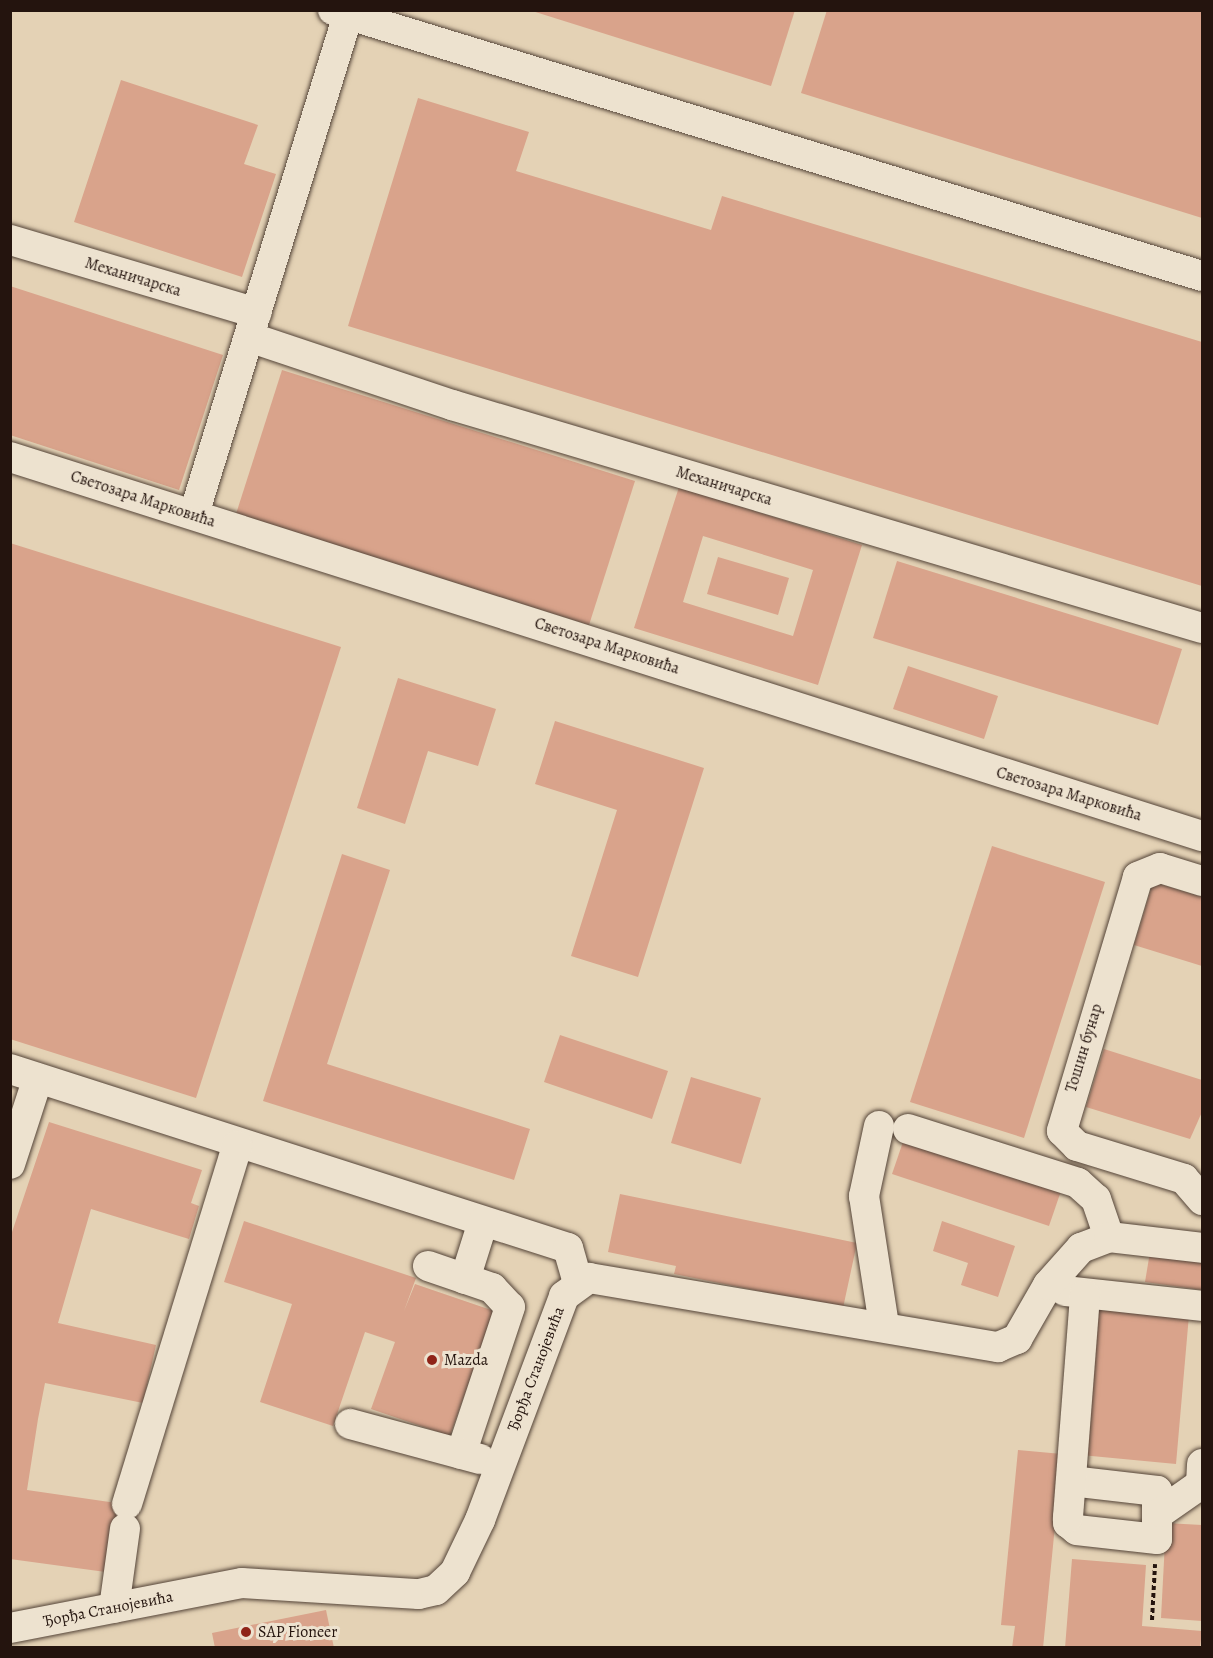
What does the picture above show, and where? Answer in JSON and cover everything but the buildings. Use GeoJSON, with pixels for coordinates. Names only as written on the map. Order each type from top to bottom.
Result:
{"type":"FeatureCollection","features":[{"type":"Feature","properties":{"kind":"street"},"geometry":{"type":"LineString","coordinates":[[194,514],[252,325],[340,13],[1203,276]]}},
{"type":"Feature","properties":{"kind":"street","name":"Механичарска"},"geometry":{"type":"LineString","coordinates":[[10,240],[252,325],[452,405],[1203,628]]}},
{"type":"Feature","properties":{"kind":"street","name":"Светозара Марковића"},"geometry":{"type":"LineString","coordinates":[[10,456],[1203,836]]}},
{"type":"Feature","properties":{"kind":"street","name":"Тошин бунар"},"geometry":{"type":"LineString","coordinates":[[1203,881],[1160,868],[1138,876],[1062,1131],[1077,1146],[1184,1179],[1203,1200]]}},
{"type":"Feature","properties":{"kind":"street"},"geometry":{"type":"LineString","coordinates":[[10,1164],[24,1073],[237,1146],[568,1248],[578,1283],[614,1278],[1006,1346],[1020,1334],[1048,1285],[1081,1248],[1109,1237],[1202,1238]]}},
{"type":"Feature","properties":{"kind":"street"},"geometry":{"type":"LineString","coordinates":[[884,1325],[864,1196],[864,1174],[893,1128],[1078,1183],[1096,1198],[1109,1237]]}},
{"type":"Feature","properties":{"kind":"street"},"geometry":{"type":"LineString","coordinates":[[114,1608],[126,1517],[237,1146]]}},
{"type":"Feature","properties":{"kind":"street"},"geometry":{"type":"LineString","coordinates":[[465,1279],[483,1222]]}},
{"type":"Feature","properties":{"kind":"street"},"geometry":{"type":"LineString","coordinates":[[428,1266],[492,1288],[510,1307],[461,1454]]}},
{"type":"Feature","properties":{"kind":"street","name":"Ђорђа Станојевића"},"geometry":{"type":"LineString","coordinates":[[10,1628],[242,1583],[419,1594],[436,1590],[461,1561],[501,1464],[555,1314],[578,1283]]}},
{"type":"Feature","properties":{"kind":"street"},"geometry":{"type":"LineString","coordinates":[[1048,1285],[1085,1295],[1203,1306]]}},
{"type":"Feature","properties":{"kind":"street"},"geometry":{"type":"LineString","coordinates":[[1085,1295],[1071,1481],[1071,1527],[1159,1526],[1202,1477]]}},
{"type":"Feature","properties":{"kind":"street"},"geometry":{"type":"LineString","coordinates":[[151,1471],[170,1410],[166,1381],[185,1360],[205,1297]]}},
{"type":"Feature","properties":{"kind":"street"},"geometry":{"type":"LineString","coordinates":[[350,1424],[501,1464]]}},
{"type":"Feature","properties":{"kind":"street"},"geometry":{"type":"LineString","coordinates":[[1071,1481],[1157,1491],[1159,1526]]}},
{"type":"Feature","properties":{"kind":"path"},"geometry":{"type":"LineString","coordinates":[[1152,1620],[1159,1526]]}},
{"type":"Feature","properties":{"kind":"place","name":"Mazda"},"geometry":{"type":"Point","coordinates":[432,1360]}},
{"type":"Feature","properties":{"kind":"place","name":"SAP Fioneer"},"geometry":{"type":"Point","coordinates":[246,1632]}}]}
